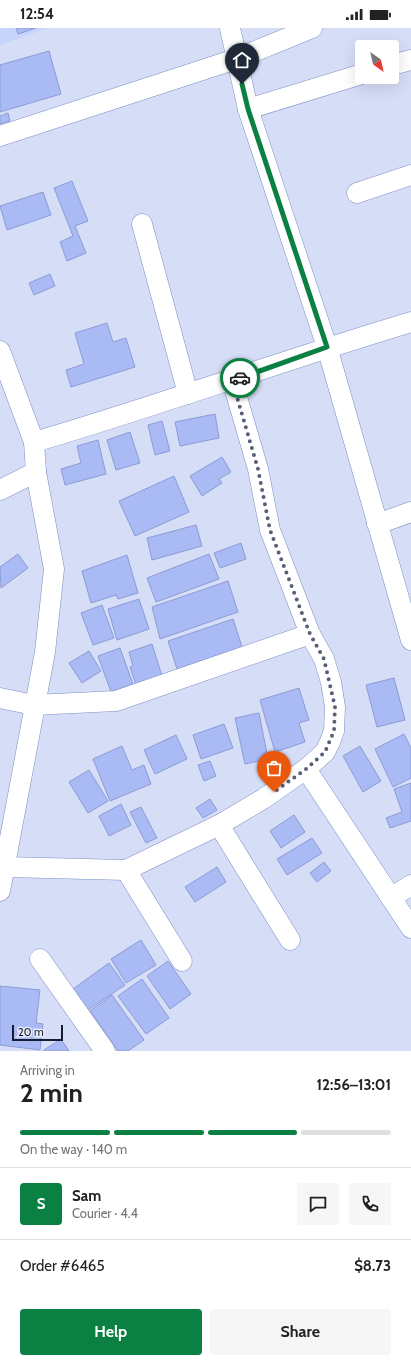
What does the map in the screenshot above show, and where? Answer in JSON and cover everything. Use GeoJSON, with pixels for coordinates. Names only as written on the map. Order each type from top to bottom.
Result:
{"type":"FeatureCollection","features":[{"type":"Feature","properties":{"kind":"street"},"geometry":{"type":"LineString","coordinates":[[230,28],[248,109],[327,347],[410,634]]}},
{"type":"Feature","properties":{"kind":"street"},"geometry":{"type":"LineString","coordinates":[[0,136],[236,59],[312,28]]}},
{"type":"Feature","properties":{"kind":"street"},"geometry":{"type":"LineString","coordinates":[[399,63],[411,60]]}},
{"type":"Feature","properties":{"kind":"street"},"geometry":{"type":"LineString","coordinates":[[248,109],[355,76]]}},
{"type":"Feature","properties":{"kind":"street"},"geometry":{"type":"LineString","coordinates":[[358,193],[411,175]]}},
{"type":"Feature","properties":{"kind":"street"},"geometry":{"type":"LineString","coordinates":[[142,224],[188,394]]}},
{"type":"Feature","properties":{"kind":"street"},"geometry":{"type":"LineString","coordinates":[[34,442],[121,416],[327,347],[411,322]]}},
{"type":"Feature","properties":{"kind":"street"},"geometry":{"type":"LineString","coordinates":[[0,351],[34,442],[36,472],[54,569],[45,652],[0,891]]}},
{"type":"Feature","properties":{"kind":"street"},"geometry":{"type":"LineString","coordinates":[[5,867],[126,870],[219,825],[263,799],[306,769],[325,752],[330,742],[334,731],[335,707],[324,659],[310,634],[270,530],[258,469],[232,380]]}},
{"type":"Feature","properties":{"kind":"street"},"geometry":{"type":"LineString","coordinates":[[0,490],[36,472]]}},
{"type":"Feature","properties":{"kind":"street"},"geometry":{"type":"LineString","coordinates":[[378,524],[411,512]]}},
{"type":"Feature","properties":{"kind":"street"},"geometry":{"type":"LineString","coordinates":[[0,698],[34,705],[116,701],[310,634]]}},
{"type":"Feature","properties":{"kind":"street"},"geometry":{"type":"LineString","coordinates":[[306,769],[411,928]]}},
{"type":"Feature","properties":{"kind":"street"},"geometry":{"type":"LineString","coordinates":[[219,825],[290,940]]}},
{"type":"Feature","properties":{"kind":"street"},"geometry":{"type":"LineString","coordinates":[[126,870],[182,961]]}},
{"type":"Feature","properties":{"kind":"street"},"geometry":{"type":"LineString","coordinates":[[391,898],[411,885]]}},
{"type":"Feature","properties":{"kind":"street"},"geometry":{"type":"LineString","coordinates":[[40,959],[105,1051]]}},
{"type":"Feature","properties":{"kind":"shaded area"},"geometry":{"type":"Polygon","coordinates":[[[0,28],[48,28],[0,45],[0,28]]]}},
{"type":"Feature","properties":{"kind":"building"},"geometry":{"type":"Polygon","coordinates":[[[16,28],[36,28],[18,34],[16,28]]]}},
{"type":"Feature","properties":{"kind":"building"},"geometry":{"type":"Polygon","coordinates":[[[49,51],[61,94],[0,112],[0,65],[49,51]]]}},
{"type":"Feature","properties":{"kind":"building"},"geometry":{"type":"Polygon","coordinates":[[[8,113],[10,121],[0,124],[0,116],[8,113]]]}},
{"type":"Feature","properties":{"kind":"building"},"geometry":{"type":"Polygon","coordinates":[[[72,181],[88,221],[75,226],[86,253],[67,261],[60,242],[73,236],[54,188],[72,181]]]}},
{"type":"Feature","properties":{"kind":"building"},"geometry":{"type":"Polygon","coordinates":[[[43,192],[51,215],[7,230],[0,206],[43,192]]]}},
{"type":"Feature","properties":{"kind":"building"},"geometry":{"type":"Polygon","coordinates":[[[50,274],[55,286],[34,295],[29,283],[50,274]]]}},
{"type":"Feature","properties":{"kind":"building"},"geometry":{"type":"Polygon","coordinates":[[[107,323],[113,342],[126,338],[135,367],[71,387],[66,370],[84,364],[75,333],[107,323]]]}},
{"type":"Feature","properties":{"kind":"building"},"geometry":{"type":"Polygon","coordinates":[[[215,414],[219,438],[180,446],[175,422],[215,414]]]}},
{"type":"Feature","properties":{"kind":"building"},"geometry":{"type":"Polygon","coordinates":[[[162,421],[170,451],[155,455],[148,425],[162,421]]]}},
{"type":"Feature","properties":{"kind":"building"},"geometry":{"type":"Polygon","coordinates":[[[130,432],[140,463],[116,470],[107,440],[130,432]]]}},
{"type":"Feature","properties":{"kind":"building"},"geometry":{"type":"Polygon","coordinates":[[[98,440],[106,474],[65,485],[61,469],[81,463],[77,446],[98,440]]]}},
{"type":"Feature","properties":{"kind":"building"},"geometry":{"type":"Polygon","coordinates":[[[222,457],[231,472],[219,479],[222,483],[202,496],[190,476],[222,457]]]}},
{"type":"Feature","properties":{"kind":"building"},"geometry":{"type":"Polygon","coordinates":[[[174,476],[189,512],[135,536],[119,501],[174,476]]]}},
{"type":"Feature","properties":{"kind":"building"},"geometry":{"type":"Polygon","coordinates":[[[196,525],[202,546],[152,560],[147,538],[196,525]]]}},
{"type":"Feature","properties":{"kind":"building"},"geometry":{"type":"Polygon","coordinates":[[[241,543],[246,559],[220,568],[214,553],[241,543]]]}},
{"type":"Feature","properties":{"kind":"building"},"geometry":{"type":"Polygon","coordinates":[[[18,554],[28,568],[1,588],[0,567],[18,554]]]}},
{"type":"Feature","properties":{"kind":"building"},"geometry":{"type":"Polygon","coordinates":[[[209,554],[219,579],[156,602],[147,578],[209,554]]]}},
{"type":"Feature","properties":{"kind":"building"},"geometry":{"type":"Polygon","coordinates":[[[127,555],[138,593],[118,599],[116,595],[91,603],[82,571],[127,555]]]}},
{"type":"Feature","properties":{"kind":"building"},"geometry":{"type":"Polygon","coordinates":[[[228,581],[238,612],[160,639],[152,607],[228,581]]]}},
{"type":"Feature","properties":{"kind":"building"},"geometry":{"type":"Polygon","coordinates":[[[139,599],[149,629],[117,640],[108,609],[139,599]]]}},
{"type":"Feature","properties":{"kind":"building"},"geometry":{"type":"Polygon","coordinates":[[[102,605],[114,638],[93,645],[81,613],[102,605]]]}},
{"type":"Feature","properties":{"kind":"building"},"geometry":{"type":"Polygon","coordinates":[[[233,619],[242,647],[177,669],[168,641],[233,619]]]}},
{"type":"Feature","properties":{"kind":"building"},"geometry":{"type":"Polygon","coordinates":[[[152,644],[162,676],[136,685],[130,667],[133,666],[129,652],[152,644]]]}},
{"type":"Feature","properties":{"kind":"building"},"geometry":{"type":"Polygon","coordinates":[[[120,648],[133,684],[111,692],[98,656],[120,648]]]}},
{"type":"Feature","properties":{"kind":"building"},"geometry":{"type":"Polygon","coordinates":[[[89,651],[101,671],[82,683],[69,663],[89,651]]]}},
{"type":"Feature","properties":{"kind":"building"},"geometry":{"type":"Polygon","coordinates":[[[394,678],[405,720],[377,727],[366,685],[394,678]]]}},
{"type":"Feature","properties":{"kind":"building"},"geometry":{"type":"Polygon","coordinates":[[[299,688],[309,720],[299,723],[305,742],[275,752],[260,700],[299,688]]]}},
{"type":"Feature","properties":{"kind":"building"},"geometry":{"type":"Polygon","coordinates":[[[259,713],[268,759],[245,764],[235,718],[259,713]]]}},
{"type":"Feature","properties":{"kind":"building"},"geometry":{"type":"Polygon","coordinates":[[[224,724],[233,748],[201,759],[193,735],[224,724]]]}},
{"type":"Feature","properties":{"kind":"building"},"geometry":{"type":"Polygon","coordinates":[[[404,734],[411,748],[411,778],[393,787],[375,749],[404,734]]]}},
{"type":"Feature","properties":{"kind":"building"},"geometry":{"type":"Polygon","coordinates":[[[176,735],[187,759],[155,774],[144,750],[176,735]]]}},
{"type":"Feature","properties":{"kind":"building"},"geometry":{"type":"Polygon","coordinates":[[[122,746],[132,770],[144,765],[151,784],[110,801],[93,759],[122,746]]]}},
{"type":"Feature","properties":{"kind":"building"},"geometry":{"type":"Polygon","coordinates":[[[360,746],[381,781],[363,792],[343,756],[360,746]]]}},
{"type":"Feature","properties":{"kind":"building"},"geometry":{"type":"Polygon","coordinates":[[[210,761],[216,776],[204,781],[198,765],[210,761]]]}},
{"type":"Feature","properties":{"kind":"building"},"geometry":{"type":"Polygon","coordinates":[[[89,770],[108,801],[88,813],[69,782],[89,770]]]}},
{"type":"Feature","properties":{"kind":"building"},"geometry":{"type":"Polygon","coordinates":[[[411,783],[411,821],[390,828],[386,818],[402,812],[394,789],[411,783]]]}},
{"type":"Feature","properties":{"kind":"building"},"geometry":{"type":"Polygon","coordinates":[[[210,799],[217,810],[203,818],[196,808],[210,799]]]}},
{"type":"Feature","properties":{"kind":"building"},"geometry":{"type":"Polygon","coordinates":[[[121,804],[131,825],[109,836],[99,816],[121,804]]]}},
{"type":"Feature","properties":{"kind":"building"},"geometry":{"type":"Polygon","coordinates":[[[141,807],[157,838],[146,843],[130,812],[141,807]]]}},
{"type":"Feature","properties":{"kind":"building"},"geometry":{"type":"Polygon","coordinates":[[[294,815],[305,832],[281,848],[270,831],[294,815]]]}},
{"type":"Feature","properties":{"kind":"building"},"geometry":{"type":"Polygon","coordinates":[[[312,838],[322,853],[287,875],[277,859],[312,838]]]}},
{"type":"Feature","properties":{"kind":"building"},"geometry":{"type":"Polygon","coordinates":[[[324,862],[331,871],[317,882],[310,873],[324,862]]]}},
{"type":"Feature","properties":{"kind":"building"},"geometry":{"type":"Polygon","coordinates":[[[217,867],[226,882],[195,902],[185,887],[217,867]]]}},
{"type":"Feature","properties":{"kind":"building"},"geometry":{"type":"Polygon","coordinates":[[[141,940],[156,965],[126,983],[111,959],[141,940]]]}},
{"type":"Feature","properties":{"kind":"building"},"geometry":{"type":"Polygon","coordinates":[[[168,961],[191,994],[170,1009],[147,976],[168,961]]]}},
{"type":"Feature","properties":{"kind":"building"},"geometry":{"type":"Polygon","coordinates":[[[109,963],[125,985],[88,1010],[73,989],[109,963]]]}},
{"type":"Feature","properties":{"kind":"building"},"geometry":{"type":"Polygon","coordinates":[[[142,979],[169,1018],[146,1034],[118,996],[142,979]]]}},
{"type":"Feature","properties":{"kind":"building"},"geometry":{"type":"Polygon","coordinates":[[[0,986],[40,990],[36,1023],[43,1024],[40,1050],[0,1045],[0,986]]]}},
{"type":"Feature","properties":{"kind":"building"},"geometry":{"type":"Polygon","coordinates":[[[112,995],[144,1040],[128,1051],[118,1051],[90,1011],[112,995]]]}},
{"type":"Feature","properties":{"kind":"building"},"geometry":{"type":"Polygon","coordinates":[[[61,1039],[69,1051],[44,1051],[44,1050],[61,1039]]]}},
{"type":"Feature","properties":{"kind":"way so far"},"geometry":{"type":"LineString","coordinates":[[240,378],[232,380],[258,469],[270,530],[310,634],[324,659],[335,707],[334,731],[325,752],[306,769],[274,792]]}},
{"type":"Feature","properties":{"kind":"route"},"geometry":{"type":"LineString","coordinates":[[240,378],[327,347],[248,109],[242,84]]}}]}
